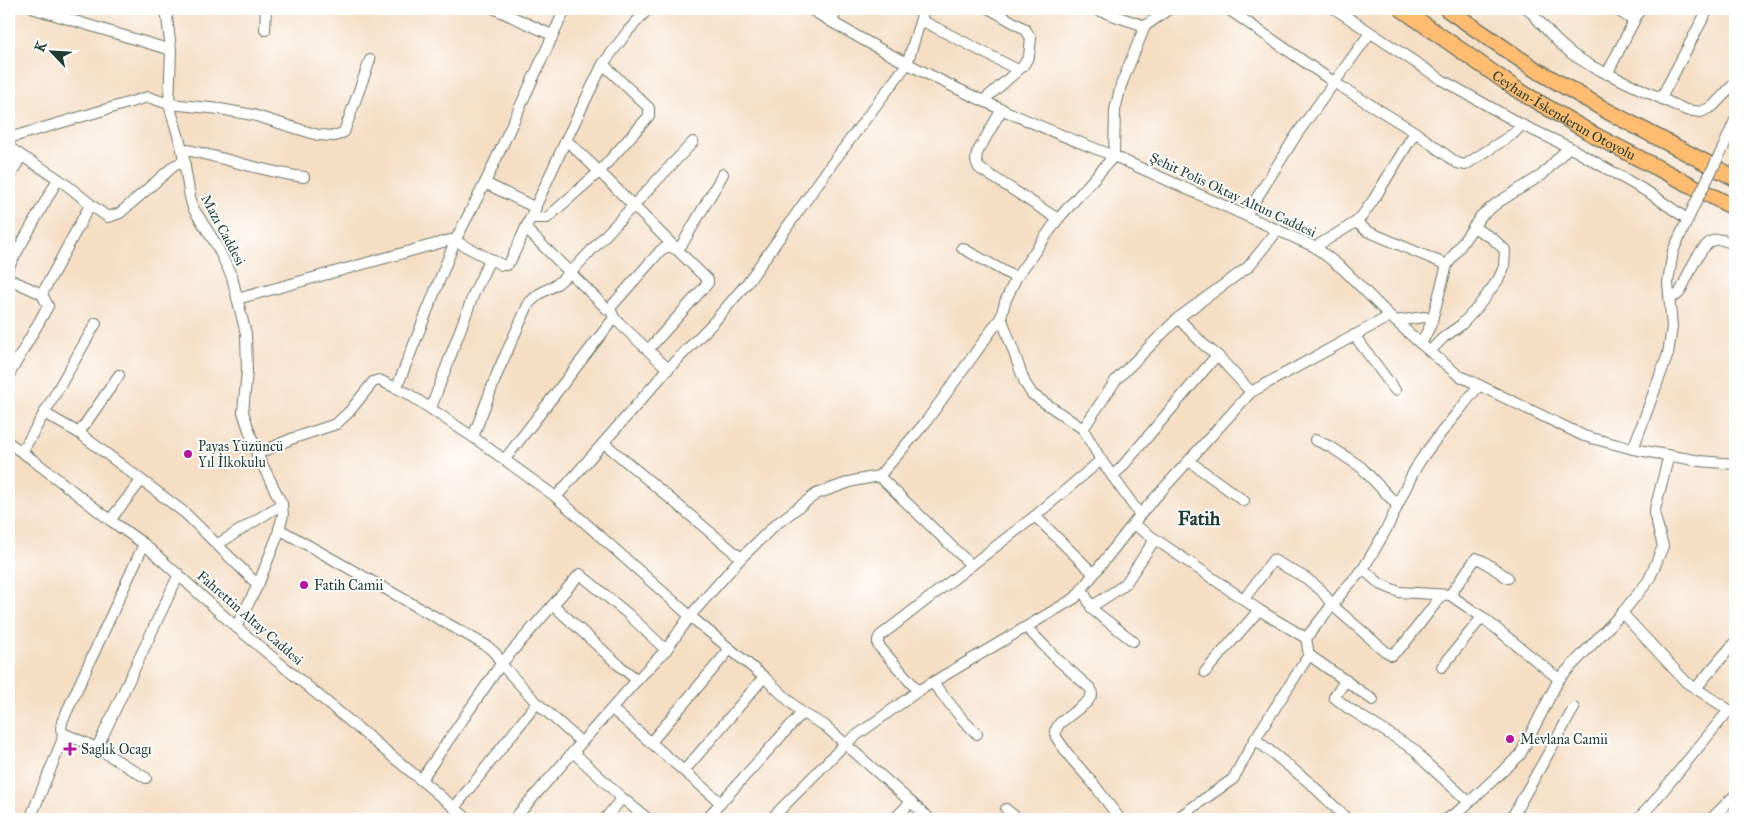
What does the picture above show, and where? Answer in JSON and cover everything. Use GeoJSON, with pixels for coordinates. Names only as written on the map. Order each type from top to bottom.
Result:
{"type":"FeatureCollection","features":[{"type":"Feature","properties":{"kind":"highway","name":"Ceyhan-İskenderun Otoyolu"},"geometry":{"type":"LineString","coordinates":[[1402,9],[1519,91],[1596,136],[1735,208]]}},
{"type":"Feature","properties":{"kind":"highway","name":"Ceyhan-İskenderun Otoyolu"},"geometry":{"type":"LineString","coordinates":[[1447,9],[1533,68],[1609,112],[1735,178]]}},
{"type":"Feature","properties":{"kind":"street"},"geometry":{"type":"LineString","coordinates":[[35,9],[170,50]]}},
{"type":"Feature","properties":{"kind":"street","name":"Mazı Caddesi"},"geometry":{"type":"LineString","coordinates":[[166,9],[170,50],[169,104],[185,162],[190,197],[193,208],[212,237],[232,277],[246,334],[247,372],[243,412],[257,454],[282,504]]}},
{"type":"Feature","properties":{"kind":"street"},"geometry":{"type":"LineString","coordinates":[[265,30],[266,9]]}},
{"type":"Feature","properties":{"kind":"street"},"geometry":{"type":"LineString","coordinates":[[495,9],[552,35]]}},
{"type":"Feature","properties":{"kind":"street"},"geometry":{"type":"LineString","coordinates":[[397,387],[455,240],[485,183],[565,9]]}},
{"type":"Feature","properties":{"kind":"street"},"geometry":{"type":"LineString","coordinates":[[238,300],[450,240],[455,240],[502,265],[507,265],[526,229],[603,64],[628,31],[648,9]]}},
{"type":"Feature","properties":{"kind":"street","name":"Şehit Polis Oktay Altun Caddesi"},"geometry":{"type":"LineString","coordinates":[[810,9],[907,64],[1002,109],[1114,156],[1315,247],[1343,268],[1392,318],[1458,375],[1584,436],[1633,449],[1700,461],[1735,464]]}},
{"type":"Feature","properties":{"kind":"street"},"geometry":{"type":"LineString","coordinates":[[832,22],[836,9]]}},
{"type":"Feature","properties":{"kind":"street"},"geometry":{"type":"LineString","coordinates":[[556,497],[668,369],[713,323],[748,282],[831,165],[907,64],[924,9]]}},
{"type":"Feature","properties":{"kind":"street"},"geometry":{"type":"LineString","coordinates":[[984,100],[1023,66],[1029,56],[1031,38],[1024,30],[990,9]]}},
{"type":"Feature","properties":{"kind":"street"},"geometry":{"type":"LineString","coordinates":[[1094,9],[1146,26]]}},
{"type":"Feature","properties":{"kind":"street"},"geometry":{"type":"LineString","coordinates":[[514,819],[572,752],[666,650],[690,616],[741,558],[775,525],[816,494],[853,481],[879,476],[925,423],[1001,317],[1005,302],[1016,278],[1058,219],[1114,156],[1115,110],[1122,85],[1146,26],[1169,9]]}},
{"type":"Feature","properties":{"kind":"street"},"geometry":{"type":"LineString","coordinates":[[1228,9],[1335,83],[1414,132],[1457,163],[1465,165],[1513,134],[1522,125]]}},
{"type":"Feature","properties":{"kind":"street"},"geometry":{"type":"LineString","coordinates":[[1335,9],[1442,80],[1522,125],[1569,147],[1651,194],[1687,219]]}},
{"type":"Feature","properties":{"kind":"street"},"geometry":{"type":"LineString","coordinates":[[1528,9],[1557,41],[1590,66],[1686,110],[1701,112],[1713,106],[1735,83]]}},
{"type":"Feature","properties":{"kind":"street"},"geometry":{"type":"LineString","coordinates":[[1616,9],[1634,21]]}},
{"type":"Feature","properties":{"kind":"street"},"geometry":{"type":"LineString","coordinates":[[1607,74],[1640,9]]}},
{"type":"Feature","properties":{"kind":"street"},"geometry":{"type":"LineString","coordinates":[[1661,98],[1708,9]]}},
{"type":"Feature","properties":{"kind":"street"},"geometry":{"type":"LineString","coordinates":[[921,20],[1018,70]]}},
{"type":"Feature","properties":{"kind":"street"},"geometry":{"type":"LineString","coordinates":[[1246,216],[1297,134],[1370,33]]}},
{"type":"Feature","properties":{"kind":"street"},"geometry":{"type":"LineString","coordinates":[[9,138],[148,97],[169,104],[253,115],[318,134],[336,136],[344,132],[370,60]]}},
{"type":"Feature","properties":{"kind":"street"},"geometry":{"type":"LineString","coordinates":[[485,183],[533,213],[547,218],[600,172],[647,119],[650,113],[649,108],[603,64]]}},
{"type":"Feature","properties":{"kind":"street"},"geometry":{"type":"LineString","coordinates":[[1002,109],[977,154],[976,161],[979,168],[1058,219]]}},
{"type":"Feature","properties":{"kind":"street"},"geometry":{"type":"LineString","coordinates":[[1633,449],[1668,354],[1672,327],[1668,283],[1673,251],[1735,121]]}},
{"type":"Feature","properties":{"kind":"street"},"geometry":{"type":"LineString","coordinates":[[1315,247],[1356,222],[1374,199],[1414,132]]}},
{"type":"Feature","properties":{"kind":"street"},"geometry":{"type":"LineString","coordinates":[[566,140],[708,280],[708,283],[648,350]]}},
{"type":"Feature","properties":{"kind":"street"},"geometry":{"type":"LineString","coordinates":[[473,437],[499,369],[529,303],[571,272],[635,206],[693,142]]}},
{"type":"Feature","properties":{"kind":"street"},"geometry":{"type":"LineString","coordinates":[[9,147],[58,179],[108,217],[114,216],[175,165],[185,162]]}},
{"type":"Feature","properties":{"kind":"street"},"geometry":{"type":"LineString","coordinates":[[1421,344],[1431,324],[1447,265],[1481,216],[1497,203],[1542,175],[1569,147]]}},
{"type":"Feature","properties":{"kind":"street"},"geometry":{"type":"LineString","coordinates":[[182,149],[214,155],[282,174],[304,178]]}},
{"type":"Feature","properties":{"kind":"street"},"geometry":{"type":"LineString","coordinates":[[9,178],[21,156]]}},
{"type":"Feature","properties":{"kind":"street"},"geometry":{"type":"LineString","coordinates":[[677,250],[683,243],[723,174]]}},
{"type":"Feature","properties":{"kind":"street"},"geometry":{"type":"LineString","coordinates":[[9,266],[58,179]]}},
{"type":"Feature","properties":{"kind":"street"},"geometry":{"type":"LineString","coordinates":[[42,294],[90,205]]}},
{"type":"Feature","properties":{"kind":"street"},"geometry":{"type":"LineString","coordinates":[[1356,222],[1367,230],[1447,265]]}},
{"type":"Feature","properties":{"kind":"street"},"geometry":{"type":"LineString","coordinates":[[1430,351],[1477,308],[1498,280],[1504,267],[1506,250],[1492,238],[1474,227]]}},
{"type":"Feature","properties":{"kind":"street"},"geometry":{"type":"LineString","coordinates":[[526,229],[668,369]]}},
{"type":"Feature","properties":{"kind":"street"},"geometry":{"type":"LineString","coordinates":[[1083,429],[1116,380],[1178,318],[1248,267],[1278,230]]}},
{"type":"Feature","properties":{"kind":"street"},"geometry":{"type":"LineString","coordinates":[[1670,298],[1680,292],[1696,261],[1705,247],[1713,240],[1722,240],[1735,245]]}},
{"type":"Feature","properties":{"kind":"street"},"geometry":{"type":"LineString","coordinates":[[505,460],[612,313],[661,250],[668,246],[677,250]]}},
{"type":"Feature","properties":{"kind":"street"},"geometry":{"type":"LineString","coordinates":[[962,248],[1016,278]]}},
{"type":"Feature","properties":{"kind":"street"},"geometry":{"type":"LineString","coordinates":[[431,408],[474,293],[490,259]]}},
{"type":"Feature","properties":{"kind":"street"},"geometry":{"type":"LineString","coordinates":[[9,278],[42,294],[48,306],[9,375]]}},
{"type":"Feature","properties":{"kind":"street"},"geometry":{"type":"LineString","coordinates":[[1001,317],[1024,383],[1032,394],[1083,429],[1101,460],[1140,515]]}},
{"type":"Feature","properties":{"kind":"street"},"geometry":{"type":"LineString","coordinates":[[770,819],[846,743],[918,691],[933,684],[1075,598],[1140,515],[1251,392],[1354,335],[1392,318],[1424,317],[1432,319]]}},
{"type":"Feature","properties":{"kind":"street"},"geometry":{"type":"LineString","coordinates":[[1178,318],[1204,345],[1217,355],[1251,392]]}},
{"type":"Feature","properties":{"kind":"street"},"geometry":{"type":"LineString","coordinates":[[22,452],[96,323]]}},
{"type":"Feature","properties":{"kind":"street"},"geometry":{"type":"LineString","coordinates":[[1354,335],[1395,390]]}},
{"type":"Feature","properties":{"kind":"street"},"geometry":{"type":"LineString","coordinates":[[1112,476],[1121,468],[1217,355]]}},
{"type":"Feature","properties":{"kind":"street"},"geometry":{"type":"LineString","coordinates":[[79,434],[120,375]]}},
{"type":"Feature","properties":{"kind":"street"},"geometry":{"type":"LineString","coordinates":[[257,454],[291,439],[336,424],[349,412],[374,382],[379,380],[397,387],[473,437],[556,497],[690,616],[764,677],[802,713],[824,725],[846,743],[930,819]]}},
{"type":"Feature","properties":{"kind":"street"},"geometry":{"type":"LineString","coordinates":[[1306,638],[1363,569],[1390,522],[1406,486],[1429,448],[1479,385]]}},
{"type":"Feature","properties":{"kind":"street"},"geometry":{"type":"LineString","coordinates":[[44,413],[79,434],[186,513],[258,585]]}},
{"type":"Feature","properties":{"kind":"street"},"geometry":{"type":"LineString","coordinates":[[1314,440],[1331,447],[1361,467],[1397,505]]}},
{"type":"Feature","properties":{"kind":"street"},"geometry":{"type":"LineString","coordinates":[[604,442],[741,558]]}},
{"type":"Feature","properties":{"kind":"street","name":"Fahrettin Altay Caddesi"},"geometry":{"type":"LineString","coordinates":[[9,443],[144,544],[236,627],[468,819]]}},
{"type":"Feature","properties":{"kind":"street"},"geometry":{"type":"LineString","coordinates":[[1455,817],[1520,755],[1559,678],[1622,613],[1649,580],[1664,546],[1654,513],[1669,455]]}},
{"type":"Feature","properties":{"kind":"street"},"geometry":{"type":"LineString","coordinates":[[918,691],[878,645],[880,636],[1035,516],[1101,460]]}},
{"type":"Feature","properties":{"kind":"street"},"geometry":{"type":"LineString","coordinates":[[1189,461],[1244,501]]}},
{"type":"Feature","properties":{"kind":"street"},"geometry":{"type":"LineString","coordinates":[[879,476],[971,565]]}},
{"type":"Feature","properties":{"kind":"street"},"geometry":{"type":"LineString","coordinates":[[110,520],[141,480]]}},
{"type":"Feature","properties":{"kind":"street"},"geometry":{"type":"LineString","coordinates":[[218,544],[282,504],[283,515],[279,529],[258,585],[236,627]]}},
{"type":"Feature","properties":{"kind":"street"},"geometry":{"type":"LineString","coordinates":[[1035,516],[1094,574]]}},
{"type":"Feature","properties":{"kind":"street"},"geometry":{"type":"LineString","coordinates":[[1133,524],[1259,610],[1306,638],[1309,655],[1255,739],[1233,779],[1182,818]]}},
{"type":"Feature","properties":{"kind":"street"},"geometry":{"type":"LineString","coordinates":[[279,529],[487,646],[537,703],[582,742]]}},
{"type":"Feature","properties":{"kind":"street"},"geometry":{"type":"LineString","coordinates":[[1091,607],[1126,582],[1155,539]]}},
{"type":"Feature","properties":{"kind":"street"},"geometry":{"type":"LineString","coordinates":[[30,819],[62,741],[62,722],[144,544]]}},
{"type":"Feature","properties":{"kind":"street"},"geometry":{"type":"LineString","coordinates":[[1244,599],[1273,560],[1306,578],[1321,590],[1333,606],[1392,655],[1404,644],[1476,558],[1508,578]]}},
{"type":"Feature","properties":{"kind":"street"},"geometry":{"type":"LineString","coordinates":[[1363,569],[1380,584],[1399,592],[1446,595],[1482,617],[1559,678]]}},
{"type":"Feature","properties":{"kind":"street"},"geometry":{"type":"LineString","coordinates":[[98,748],[179,574]]}},
{"type":"Feature","properties":{"kind":"street"},"geometry":{"type":"LineString","coordinates":[[421,780],[501,664],[580,574],[628,614],[666,650]]}},
{"type":"Feature","properties":{"kind":"street"},"geometry":{"type":"LineString","coordinates":[[1082,589],[1093,610],[1133,641]]}},
{"type":"Feature","properties":{"kind":"street"},"geometry":{"type":"LineString","coordinates":[[552,605],[637,680]]}},
{"type":"Feature","properties":{"kind":"street"},"geometry":{"type":"LineString","coordinates":[[1205,672],[1259,610]]}},
{"type":"Feature","properties":{"kind":"street"},"geometry":{"type":"LineString","coordinates":[[1622,613],[1686,682],[1732,712],[1638,819]]}},
{"type":"Feature","properties":{"kind":"street"},"geometry":{"type":"LineString","coordinates":[[1442,667],[1482,617]]}},
{"type":"Feature","properties":{"kind":"street"},"geometry":{"type":"LineString","coordinates":[[1027,628],[1057,659],[1091,689],[1092,695],[1087,702],[1060,724],[1055,730],[1056,736],[1070,757],[1120,819]]}},
{"type":"Feature","properties":{"kind":"street"},"geometry":{"type":"LineString","coordinates":[[1696,688],[1735,642]]}},
{"type":"Feature","properties":{"kind":"street"},"geometry":{"type":"LineString","coordinates":[[651,742],[730,649]]}},
{"type":"Feature","properties":{"kind":"street"},"geometry":{"type":"LineString","coordinates":[[1309,655],[1373,700]]}},
{"type":"Feature","properties":{"kind":"street"},"geometry":{"type":"LineString","coordinates":[[684,771],[764,677]]}},
{"type":"Feature","properties":{"kind":"street"},"geometry":{"type":"LineString","coordinates":[[1346,680],[1334,697],[1348,708],[1415,750],[1425,762],[1470,802]]}},
{"type":"Feature","properties":{"kind":"street"},"geometry":{"type":"LineString","coordinates":[[933,684],[962,720],[977,734]]}},
{"type":"Feature","properties":{"kind":"street"},"geometry":{"type":"LineString","coordinates":[[454,808],[537,703]]}},
{"type":"Feature","properties":{"kind":"street"},"geometry":{"type":"LineString","coordinates":[[1511,819],[1574,708]]}},
{"type":"Feature","properties":{"kind":"street"},"geometry":{"type":"LineString","coordinates":[[612,709],[721,803]]}},
{"type":"Feature","properties":{"kind":"street"},"geometry":{"type":"LineString","coordinates":[[706,819],[802,713]]}},
{"type":"Feature","properties":{"kind":"street"},"geometry":{"type":"LineString","coordinates":[[63,733],[98,748],[146,778]]}},
{"type":"Feature","properties":{"kind":"street"},"geometry":{"type":"LineString","coordinates":[[1255,739],[1310,782],[1347,819]]}},
{"type":"Feature","properties":{"kind":"street"},"geometry":{"type":"LineString","coordinates":[[572,752],[648,819]]}},
{"type":"Feature","properties":{"kind":"street"},"geometry":{"type":"LineString","coordinates":[[1711,819],[1735,796]]}},
{"type":"Feature","properties":{"kind":"street"},"geometry":{"type":"LineString","coordinates":[[605,819],[622,798]]}},
{"type":"Feature","properties":{"kind":"street"},"geometry":{"type":"LineString","coordinates":[[894,819],[910,802]]}},
{"type":"Feature","properties":{"kind":"street"},"geometry":{"type":"LineString","coordinates":[[1006,809],[1018,819]]}},
{"type":"Feature","properties":{"kind":"place","name":"Payas Yüzüncü Yıl İlkokulu"},"geometry":{"type":"Point","coordinates":[188,454]}},
{"type":"Feature","properties":{"kind":"place","name":"Fatih Camii"},"geometry":{"type":"Point","coordinates":[304,585]}},
{"type":"Feature","properties":{"kind":"place","name":"Mevlana Camii"},"geometry":{"type":"Point","coordinates":[1510,739]}},
{"type":"Feature","properties":{"kind":"place","name":"Saglık Ocagı"},"geometry":{"type":"Point","coordinates":[70,749]}},
{"type":"Feature","properties":{"kind":"district","name":"Fatih"},"geometry":{"type":"Point","coordinates":[1199,518]}}]}
